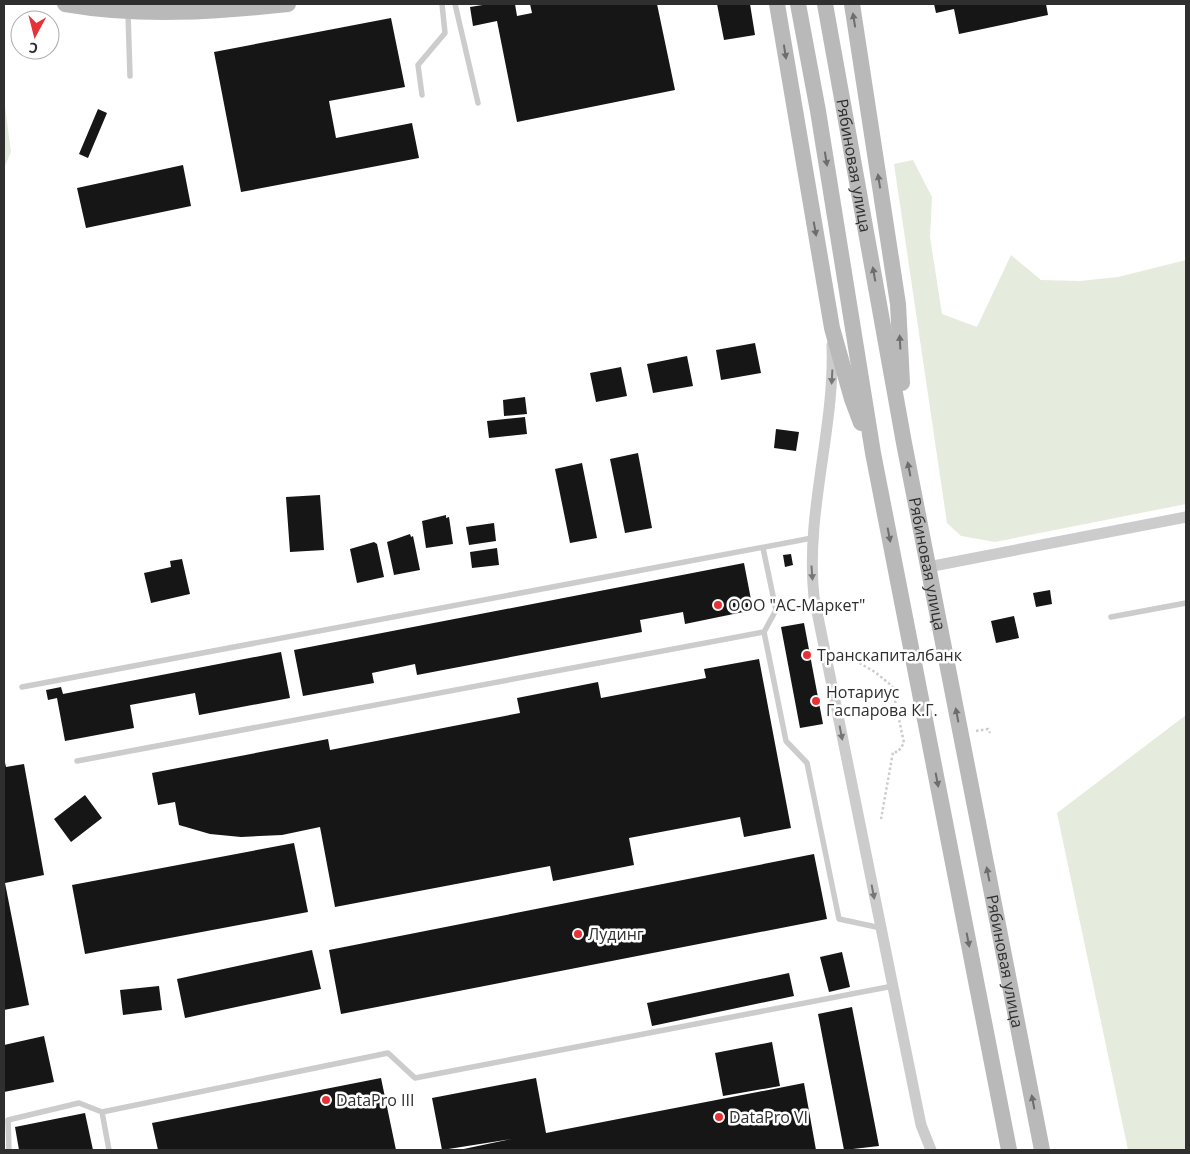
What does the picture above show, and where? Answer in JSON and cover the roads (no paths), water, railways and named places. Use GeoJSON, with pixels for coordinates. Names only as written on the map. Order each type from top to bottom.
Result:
{"type":"FeatureCollection","features":[{"type":"Feature","properties":{"kind":"main road"},"geometry":{"type":"LineString","coordinates":[[66,4],[128,11],[181,12],[283,4]]}},
{"type":"Feature","properties":{"kind":"main road"},"geometry":{"type":"LineString","coordinates":[[248,4],[283,4]]}},
{"type":"Feature","properties":{"kind":"main road"},"geometry":{"type":"LineString","coordinates":[[777,4],[832,328],[852,399],[873,453]]}},
{"type":"Feature","properties":{"kind":"main road","name":"Рябиновая улица"},"geometry":{"type":"LineString","coordinates":[[798,4],[818,111],[873,453],[1009,1150]]}},
{"type":"Feature","properties":{"kind":"main road","name":"Рябиновая улица"},"geometry":{"type":"LineString","coordinates":[[825,4],[904,443],[1042,1150]]}},
{"type":"Feature","properties":{"kind":"main road"},"geometry":{"type":"LineString","coordinates":[[852,4],[898,304],[904,443]]}},
{"type":"Feature","properties":{"kind":"street"},"geometry":{"type":"LineString","coordinates":[[832,328],[831,404],[812,538],[811,565],[814,597],[921,1125],[930,1150]]}},
{"type":"Feature","properties":{"kind":"street"},"geometry":{"type":"LineString","coordinates":[[928,567],[1186,517]]}},
{"type":"Feature","properties":{"kind":"lane"},"geometry":{"type":"LineString","coordinates":[[422,95],[418,65],[445,33],[442,4]]}},
{"type":"Feature","properties":{"kind":"lane"},"geometry":{"type":"LineString","coordinates":[[456,4],[478,103]]}},
{"type":"Feature","properties":{"kind":"lane"},"geometry":{"type":"LineString","coordinates":[[128,11],[130,76]]}},
{"type":"Feature","properties":{"kind":"lane"},"geometry":{"type":"LineString","coordinates":[[22,688],[812,538]]}},
{"type":"Feature","properties":{"kind":"lane"},"geometry":{"type":"LineString","coordinates":[[763,548],[776,610],[764,632],[786,741],[807,763],[840,919],[881,928]]}},
{"type":"Feature","properties":{"kind":"lane"},"geometry":{"type":"LineString","coordinates":[[1111,618],[1186,604]]}},
{"type":"Feature","properties":{"kind":"lane"},"geometry":{"type":"LineString","coordinates":[[77,761],[764,632]]}},
{"type":"Feature","properties":{"kind":"lane"},"geometry":{"type":"LineString","coordinates":[[9,1150],[8,1120],[79,1103],[102,1112],[388,1053],[415,1078],[892,986]]}},
{"type":"Feature","properties":{"kind":"lane"},"geometry":{"type":"LineString","coordinates":[[102,1112],[109,1150]]}},
{"type":"Feature","properties":{"kind":"place","name":"ООО \"АС-Маркет\""},"geometry":{"type":"Point","coordinates":[718,605]}},
{"type":"Feature","properties":{"kind":"place","name":"Транскапиталбанк"},"geometry":{"type":"Point","coordinates":[807,655]}},
{"type":"Feature","properties":{"kind":"place","name":"Нотариус Гаспарова К.Г."},"geometry":{"type":"Point","coordinates":[816,701]}},
{"type":"Feature","properties":{"kind":"place","name":"Лудинг"},"geometry":{"type":"Point","coordinates":[578,934]}},
{"type":"Feature","properties":{"kind":"place","name":"DataPro III"},"geometry":{"type":"Point","coordinates":[326,1100]}},
{"type":"Feature","properties":{"kind":"place","name":"DataPro VI"},"geometry":{"type":"Point","coordinates":[719,1117]}}]}
